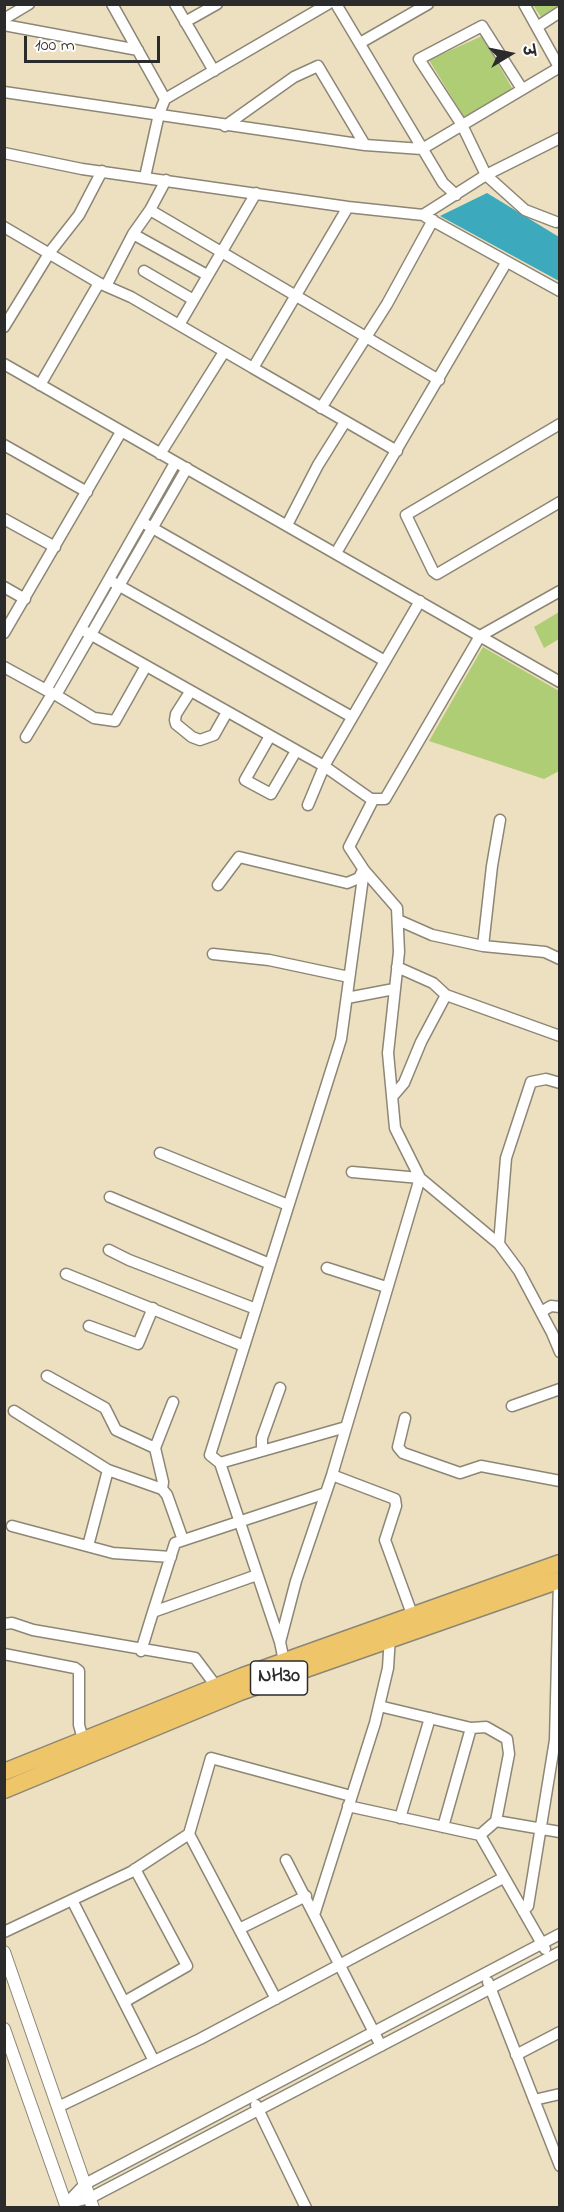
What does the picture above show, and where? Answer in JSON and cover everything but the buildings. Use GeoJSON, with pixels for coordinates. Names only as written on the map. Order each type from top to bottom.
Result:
{"type":"FeatureCollection","features":[{"type":"Feature","properties":{"kind":"highway","name":"NH30"},"geometry":{"type":"LineString","coordinates":[[4,1790],[389,1631],[412,1614],[560,1563]]}},
{"type":"Feature","properties":{"kind":"highway","name":"NH30"},"geometry":{"type":"LineString","coordinates":[[4,1772],[216,1686],[284,1661],[559,1580]]}},
{"type":"Feature","properties":{"kind":"street"},"geometry":{"type":"LineString","coordinates":[[4,20],[29,4]]}},
{"type":"Feature","properties":{"kind":"street"},"geometry":{"type":"LineString","coordinates":[[112,4],[165,99]]}},
{"type":"Feature","properties":{"kind":"street"},"geometry":{"type":"LineString","coordinates":[[175,4],[214,71]]}},
{"type":"Feature","properties":{"kind":"street"},"geometry":{"type":"LineString","coordinates":[[185,22],[217,4]]}},
{"type":"Feature","properties":{"kind":"street"},"geometry":{"type":"LineString","coordinates":[[145,177],[159,114],[165,99],[328,4]]}},
{"type":"Feature","properties":{"kind":"street"},"geometry":{"type":"LineString","coordinates":[[336,4],[443,183],[456,195]]}},
{"type":"Feature","properties":{"kind":"street"},"geometry":{"type":"LineString","coordinates":[[360,43],[428,4]]}},
{"type":"Feature","properties":{"kind":"street"},"geometry":{"type":"LineString","coordinates":[[4,92],[159,114],[225,126],[365,145],[422,149],[559,67],[524,4]]}},
{"type":"Feature","properties":{"kind":"street"},"geometry":{"type":"LineString","coordinates":[[537,27],[560,12]]}},
{"type":"Feature","properties":{"kind":"street"},"geometry":{"type":"LineString","coordinates":[[4,25],[138,50]]}},
{"type":"Feature","properties":{"kind":"street"},"geometry":{"type":"LineString","coordinates":[[522,89],[483,26],[419,58],[462,125],[486,176],[525,210],[558,222]]}},
{"type":"Feature","properties":{"kind":"street"},"geometry":{"type":"LineString","coordinates":[[225,126],[294,77],[318,66],[365,145]]}},
{"type":"Feature","properties":{"kind":"street"},"geometry":{"type":"LineString","coordinates":[[321,408],[366,337],[428,218],[456,195],[486,176],[560,138]]}},
{"type":"Feature","properties":{"kind":"street"},"geometry":{"type":"LineString","coordinates":[[4,153],[102,171],[428,218],[560,291]]}},
{"type":"Feature","properties":{"kind":"street"},"geometry":{"type":"LineString","coordinates":[[4,327],[50,252],[79,215],[102,171]]}},
{"type":"Feature","properties":{"kind":"street"},"geometry":{"type":"LineString","coordinates":[[40,385],[132,234],[150,210],[166,180]]}},
{"type":"Feature","properties":{"kind":"street"},"geometry":{"type":"LineString","coordinates":[[179,325],[192,299],[256,193]]}},
{"type":"Feature","properties":{"kind":"street"},"geometry":{"type":"LineString","coordinates":[[253,368],[348,207]]}},
{"type":"Feature","properties":{"kind":"street"},"geometry":{"type":"LineString","coordinates":[[150,210],[439,380]]}},
{"type":"Feature","properties":{"kind":"street"},"geometry":{"type":"LineString","coordinates":[[4,227],[50,252],[102,285],[131,297],[396,451]]}},
{"type":"Feature","properties":{"kind":"street"},"geometry":{"type":"LineString","coordinates":[[132,234],[207,275]]}},
{"type":"Feature","properties":{"kind":"street"},"geometry":{"type":"LineString","coordinates":[[336,553],[506,263]]}},
{"type":"Feature","properties":{"kind":"street"},"geometry":{"type":"LineString","coordinates":[[144,271],[192,299]]}},
{"type":"Feature","properties":{"kind":"street"},"geometry":{"type":"LineString","coordinates":[[160,454],[224,352]]}},
{"type":"Feature","properties":{"kind":"street"},"geometry":{"type":"LineString","coordinates":[[4,364],[560,681]]}},
{"type":"Feature","properties":{"kind":"street"},"geometry":{"type":"LineString","coordinates":[[287,525],[318,465],[345,422]]}},
{"type":"Feature","properties":{"kind":"street"},"geometry":{"type":"LineString","coordinates":[[560,424],[406,515],[433,571],[437,574],[560,502]]}},
{"type":"Feature","properties":{"kind":"street"},"geometry":{"type":"LineString","coordinates":[[4,633],[121,432]]}},
{"type":"Feature","properties":{"kind":"street"},"geometry":{"type":"LineString","coordinates":[[4,445],[87,492]]}},
{"type":"Feature","properties":{"kind":"street"},"geometry":{"type":"LineString","coordinates":[[114,583],[142,522],[175,463]]}},
{"type":"Feature","properties":{"kind":"street"},"geometry":{"type":"LineString","coordinates":[[26,737],[114,583],[152,529],[188,468]]}},
{"type":"Feature","properties":{"kind":"street"},"geometry":{"type":"LineString","coordinates":[[4,519],[55,547]]}},
{"type":"Feature","properties":{"kind":"street"},"geometry":{"type":"LineString","coordinates":[[142,522],[385,661]]}},
{"type":"Feature","properties":{"kind":"street"},"geometry":{"type":"LineString","coordinates":[[114,583],[352,717]]}},
{"type":"Feature","properties":{"kind":"street"},"geometry":{"type":"LineString","coordinates":[[4,587],[25,599]]}},
{"type":"Feature","properties":{"kind":"street"},"geometry":{"type":"LineString","coordinates":[[85,632],[296,751],[373,800],[385,799],[480,636],[560,591]]}},
{"type":"Feature","properties":{"kind":"street"},"geometry":{"type":"LineString","coordinates":[[308,805],[323,768],[420,601]]}},
{"type":"Feature","properties":{"kind":"street"},"geometry":{"type":"LineString","coordinates":[[4,667],[94,718],[115,721],[146,666]]}},
{"type":"Feature","properties":{"kind":"street"},"geometry":{"type":"LineString","coordinates":[[190,692],[176,714],[176,724],[192,736],[200,740],[214,735],[227,712]]}},
{"type":"Feature","properties":{"kind":"street"},"geometry":{"type":"LineString","coordinates":[[270,736],[245,780],[271,794],[296,751]]}},
{"type":"Feature","properties":{"kind":"street"},"geometry":{"type":"LineString","coordinates":[[373,800],[349,847],[364,870],[397,908],[397,968],[388,1053],[395,1128],[420,1178],[499,1244],[519,1271],[560,1352]]}},
{"type":"Feature","properties":{"kind":"street"},"geometry":{"type":"LineString","coordinates":[[483,946],[500,820]]}},
{"type":"Feature","properties":{"kind":"street"},"geometry":{"type":"LineString","coordinates":[[218,885],[239,856],[347,883],[359,878],[364,870]]}},
{"type":"Feature","properties":{"kind":"street"},"geometry":{"type":"LineString","coordinates":[[284,1661],[280,1642],[220,1463],[210,1455],[341,1039],[364,870]]}},
{"type":"Feature","properties":{"kind":"street"},"geometry":{"type":"LineString","coordinates":[[398,920],[432,935],[483,946],[523,948],[545,952],[560,959]]}},
{"type":"Feature","properties":{"kind":"street"},"geometry":{"type":"LineString","coordinates":[[213,954],[269,960],[349,976]]}},
{"type":"Feature","properties":{"kind":"street"},"geometry":{"type":"LineString","coordinates":[[397,968],[433,982],[446,995],[560,1036]]}},
{"type":"Feature","properties":{"kind":"street"},"geometry":{"type":"LineString","coordinates":[[346,998],[394,988]]}},
{"type":"Feature","properties":{"kind":"street"},"geometry":{"type":"LineString","coordinates":[[392,1097],[404,1083],[421,1042],[446,995]]}},
{"type":"Feature","properties":{"kind":"street"},"geometry":{"type":"LineString","coordinates":[[499,1244],[506,1158],[531,1082],[546,1079],[560,1083]]}},
{"type":"Feature","properties":{"kind":"street"},"geometry":{"type":"LineString","coordinates":[[160,1153],[288,1205]]}},
{"type":"Feature","properties":{"kind":"street"},"geometry":{"type":"LineString","coordinates":[[352,1172],[420,1178]]}},
{"type":"Feature","properties":{"kind":"street"},"geometry":{"type":"LineString","coordinates":[[280,1642],[420,1178]]}},
{"type":"Feature","properties":{"kind":"street"},"geometry":{"type":"LineString","coordinates":[[110,1197],[270,1264]]}},
{"type":"Feature","properties":{"kind":"street"},"geometry":{"type":"LineString","coordinates":[[109,1250],[255,1309]]}},
{"type":"Feature","properties":{"kind":"street"},"geometry":{"type":"LineString","coordinates":[[327,1268],[386,1287]]}},
{"type":"Feature","properties":{"kind":"street"},"geometry":{"type":"LineString","coordinates":[[66,1274],[244,1346]]}},
{"type":"Feature","properties":{"kind":"street"},"geometry":{"type":"LineString","coordinates":[[541,1312],[551,1306],[560,1307]]}},
{"type":"Feature","properties":{"kind":"street"},"geometry":{"type":"LineString","coordinates":[[89,1326],[138,1344],[153,1308]]}},
{"type":"Feature","properties":{"kind":"street"},"geometry":{"type":"LineString","coordinates":[[47,1376],[105,1408],[116,1430],[155,1448]]}},
{"type":"Feature","properties":{"kind":"street"},"geometry":{"type":"LineString","coordinates":[[262,1451],[262,1438],[280,1388]]}},
{"type":"Feature","properties":{"kind":"street"},"geometry":{"type":"LineString","coordinates":[[512,1406],[560,1389]]}},
{"type":"Feature","properties":{"kind":"street"},"geometry":{"type":"LineString","coordinates":[[173,1402],[155,1448],[162,1489],[167,1495],[183,1540]]}},
{"type":"Feature","properties":{"kind":"street"},"geometry":{"type":"LineString","coordinates":[[14,1411],[108,1470],[153,1488],[162,1489]]}},
{"type":"Feature","properties":{"kind":"street"},"geometry":{"type":"LineString","coordinates":[[405,1418],[398,1447],[403,1453],[460,1473],[481,1466],[560,1481]]}},
{"type":"Feature","properties":{"kind":"street"},"geometry":{"type":"LineString","coordinates":[[220,1463],[346,1426]]}},
{"type":"Feature","properties":{"kind":"street"},"geometry":{"type":"LineString","coordinates":[[88,1546],[108,1470]]}},
{"type":"Feature","properties":{"kind":"street"},"geometry":{"type":"LineString","coordinates":[[332,1475],[395,1499],[396,1506],[385,1540],[412,1614]]}},
{"type":"Feature","properties":{"kind":"street"},"geometry":{"type":"LineString","coordinates":[[141,1651],[175,1543],[326,1493]]}},
{"type":"Feature","properties":{"kind":"street"},"geometry":{"type":"LineString","coordinates":[[12,1526],[112,1553],[171,1557]]}},
{"type":"Feature","properties":{"kind":"street"},"geometry":{"type":"LineString","coordinates":[[153,1612],[257,1575]]}},
{"type":"Feature","properties":{"kind":"street"},"geometry":{"type":"LineString","coordinates":[[523,1911],[528,1906],[555,1740],[559,1580]]}},
{"type":"Feature","properties":{"kind":"street"},"geometry":{"type":"LineString","coordinates":[[4,1624],[12,1623],[33,1630],[141,1651],[195,1658],[216,1686]]}},
{"type":"Feature","properties":{"kind":"street"},"geometry":{"type":"LineString","coordinates":[[315,1912],[379,1706],[388,1668],[389,1631]]}},
{"type":"Feature","properties":{"kind":"street"},"geometry":{"type":"LineString","coordinates":[[4,1654],[75,1668],[79,1671],[79,1725],[84,1739]]}},
{"type":"Feature","properties":{"kind":"street"},"geometry":{"type":"LineString","coordinates":[[379,1706],[471,1728],[486,1727],[507,1739],[509,1754],[496,1821],[480,1835]]}},
{"type":"Feature","properties":{"kind":"street"},"geometry":{"type":"LineString","coordinates":[[400,1818],[430,1718]]}},
{"type":"Feature","properties":{"kind":"street"},"geometry":{"type":"LineString","coordinates":[[443,1827],[471,1728]]}},
{"type":"Feature","properties":{"kind":"street"},"geometry":{"type":"LineString","coordinates":[[4,1932],[135,1869],[189,1834],[211,1758],[400,1818],[480,1835],[542,1943],[555,1954],[259,2110],[91,2203],[67,2206]]}},
{"type":"Feature","properties":{"kind":"street"},"geometry":{"type":"LineString","coordinates":[[496,1821],[560,1832]]}},
{"type":"Feature","properties":{"kind":"street"},"geometry":{"type":"LineString","coordinates":[[189,1834],[276,1999]]}},
{"type":"Feature","properties":{"kind":"street"},"geometry":{"type":"LineString","coordinates":[[286,1860],[315,1912],[381,2046]]}},
{"type":"Feature","properties":{"kind":"street"},"geometry":{"type":"LineString","coordinates":[[124,2002],[187,1966],[135,1869]]}},
{"type":"Feature","properties":{"kind":"street"},"geometry":{"type":"LineString","coordinates":[[58,2107],[276,1999],[503,1878]]}},
{"type":"Feature","properties":{"kind":"street"},"geometry":{"type":"LineString","coordinates":[[239,1929],[306,1896]]}},
{"type":"Feature","properties":{"kind":"street"},"geometry":{"type":"LineString","coordinates":[[72,1900],[154,2061]]}},
{"type":"Feature","properties":{"kind":"street"},"geometry":{"type":"LineString","coordinates":[[67,2206],[85,2184],[560,1934]]}},
{"type":"Feature","properties":{"kind":"street"},"geometry":{"type":"LineString","coordinates":[[4,1952],[91,2203]]}},
{"type":"Feature","properties":{"kind":"street"},"geometry":{"type":"LineString","coordinates":[[485,1974],[559,2162]]}},
{"type":"Feature","properties":{"kind":"street"},"geometry":{"type":"LineString","coordinates":[[4,2029],[67,2206]]}},
{"type":"Feature","properties":{"kind":"street"},"geometry":{"type":"LineString","coordinates":[[516,2055],[560,2032]]}},
{"type":"Feature","properties":{"kind":"street"},"geometry":{"type":"LineString","coordinates":[[534,2100],[560,2094]]}},
{"type":"Feature","properties":{"kind":"street"},"geometry":{"type":"LineString","coordinates":[[252,2096],[306,2208]]}},
{"type":"Feature","properties":{"kind":"green space"},"geometry":{"type":"Polygon","coordinates":[[[533,5],[559,5],[541,17],[533,5]]]}},
{"type":"Feature","properties":{"kind":"green space"},"geometry":{"type":"Polygon","coordinates":[[[482,36],[512,88],[467,122],[429,60],[482,36]]]}},
{"type":"Feature","properties":{"kind":"green space"},"geometry":{"type":"Polygon","coordinates":[[[559,612],[559,639],[544,648],[534,627],[559,612]]]}},
{"type":"Feature","properties":{"kind":"green space"},"geometry":{"type":"Polygon","coordinates":[[[483,647],[559,691],[559,771],[544,779],[429,741],[483,647]]]}},
{"type":"Feature","properties":{"kind":"water"},"geometry":{"type":"Polygon","coordinates":[[[487,193],[559,237],[559,281],[440,216],[487,193]]]}}]}
